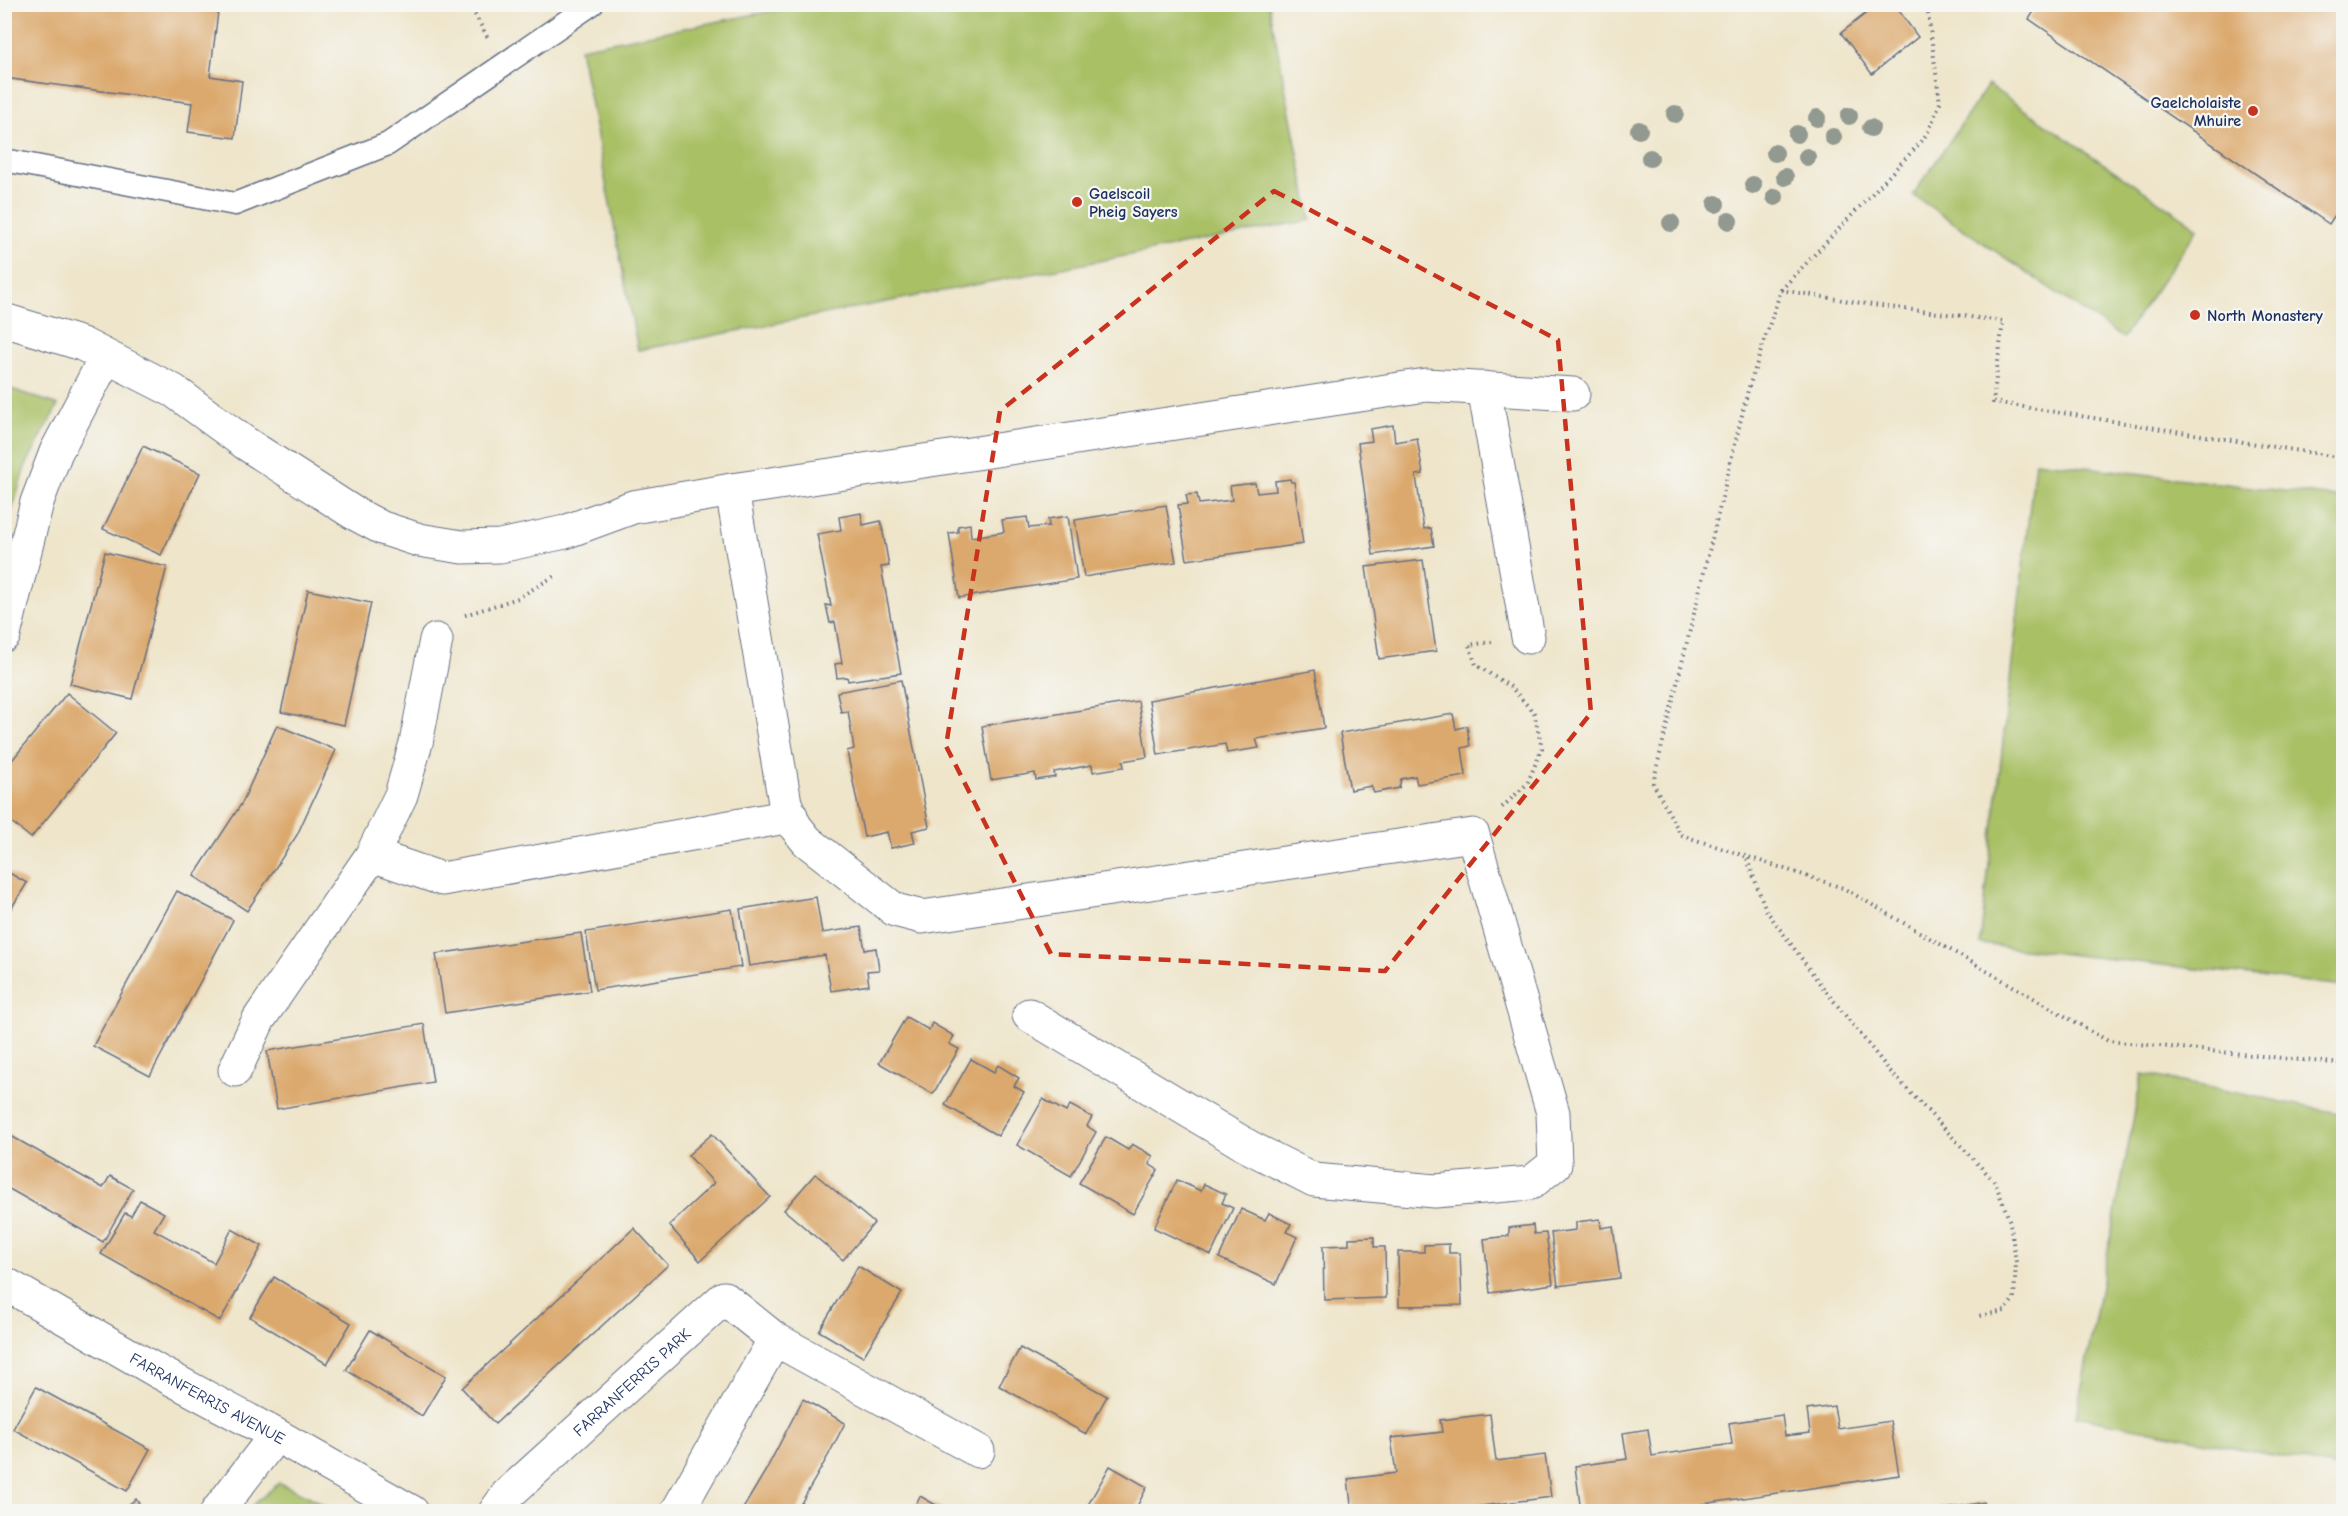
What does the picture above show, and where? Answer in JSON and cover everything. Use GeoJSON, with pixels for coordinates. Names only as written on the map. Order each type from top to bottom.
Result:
{"type":"FeatureCollection","features":[{"type":"Feature","properties":{"kind":"street"},"geometry":{"type":"LineString","coordinates":[[4,320],[82,344],[174,391],[245,443],[352,512],[382,528],[419,540],[462,547],[500,546],[565,532],[633,507],[732,490],[1426,385],[1573,394]]}},
{"type":"Feature","properties":{"kind":"street"},"geometry":{"type":"LineString","coordinates":[[4,635],[37,502],[56,452],[106,357]]}},
{"type":"Feature","properties":{"kind":"street"},"geometry":{"type":"LineString","coordinates":[[1484,388],[1528,637]]}},
{"type":"Feature","properties":{"kind":"street"},"geometry":{"type":"LineString","coordinates":[[732,490],[785,803],[807,841],[895,910],[922,917],[1473,835],[1553,1113],[1555,1164],[1531,1183],[1435,1191],[1314,1180],[1249,1147],[1029,1015]]}},
{"type":"Feature","properties":{"kind":"street"},"geometry":{"type":"LineString","coordinates":[[235,1070],[259,1019],[372,855],[401,795],[416,743],[436,640]]}},
{"type":"Feature","properties":{"kind":"street"},"geometry":{"type":"LineString","coordinates":[[372,855],[442,879],[791,816]]}},
{"type":"Feature","properties":{"kind":"street","name":"FARRANFERRIS AVENUE"},"geometry":{"type":"LineString","coordinates":[[4,1283],[157,1371],[412,1512]]}},
{"type":"Feature","properties":{"kind":"street","name":"FARRANFERRIS PARK"},"geometry":{"type":"LineString","coordinates":[[495,1512],[507,1495],[724,1298],[775,1339],[978,1451]]}},
{"type":"Feature","properties":{"kind":"street"},"geometry":{"type":"LineString","coordinates":[[677,1512],[775,1339]]}},
{"type":"Feature","properties":{"kind":"street"},"geometry":{"type":"LineString","coordinates":[[217,1512],[276,1435]]}},
{"type":"Feature","properties":{"kind":"lane"},"geometry":{"type":"LineString","coordinates":[[4,160],[235,204],[388,144],[592,4]]}},
{"type":"Feature","properties":{"kind":"path"},"geometry":{"type":"LineString","coordinates":[[342,4],[355,4]]}},
{"type":"Feature","properties":{"kind":"path"},"geometry":{"type":"LineString","coordinates":[[1929,4],[1928,13],[1940,103],[1929,130],[1921,142],[1781,290],[1748,390],[1653,783],[1681,835],[1843,888],[2108,1041],[2343,1064]]}},
{"type":"Feature","properties":{"kind":"path"},"geometry":{"type":"LineString","coordinates":[[1781,290],[1873,305],[2004,321],[1993,402],[2343,458]]}},
{"type":"Feature","properties":{"kind":"path"},"geometry":{"type":"LineString","coordinates":[[436,640],[436,624],[518,598],[563,571],[580,553],[565,532]]}},
{"type":"Feature","properties":{"kind":"path"},"geometry":{"type":"LineString","coordinates":[[1473,835],[1527,784],[1542,748],[1534,713],[1510,687],[1476,665],[1469,645],[1528,637]]}},
{"type":"Feature","properties":{"kind":"path"},"geometry":{"type":"LineString","coordinates":[[1747,858],[1766,910],[1821,985],[1889,1070],[1995,1182],[2010,1222],[2016,1262],[2014,1298],[2005,1311],[1978,1317]]}},
{"type":"Feature","properties":{"kind":"highlighted area"},"geometry":{"type":"Polygon","coordinates":[[[1274,191],[1558,340],[1591,713],[1385,971],[1051,954],[946,746],[1000,411],[1274,191]]]}},
{"type":"Feature","properties":{"kind":"green space"},"geometry":{"type":"Polygon","coordinates":[[[803,5],[1269,5],[1311,220],[638,350],[580,48],[803,5]]]}},
{"type":"Feature","properties":{"kind":"green space"},"geometry":{"type":"Polygon","coordinates":[[[1988,85],[2198,228],[2123,338],[1913,195],[1988,85]]]}},
{"type":"Feature","properties":{"kind":"green space"},"geometry":{"type":"Polygon","coordinates":[[[5,387],[58,405],[25,467],[5,534],[5,387]]]}},
{"type":"Feature","properties":{"kind":"green space"},"geometry":{"type":"Polygon","coordinates":[[[2035,461],[2343,498],[2343,986],[1980,944],[2035,461]]]}},
{"type":"Feature","properties":{"kind":"green space"},"geometry":{"type":"Polygon","coordinates":[[[2142,1074],[2343,1114],[2343,1469],[2076,1416],[2142,1074]]]}},
{"type":"Feature","properties":{"kind":"green space"},"geometry":{"type":"Polygon","coordinates":[[[279,1483],[310,1497],[332,1511],[246,1511],[279,1483]]]}},
{"type":"Feature","properties":{"kind":"building"},"geometry":{"type":"Polygon","coordinates":[[[4,4],[219,4],[210,76],[242,81],[235,138],[188,132],[192,103],[4,78],[4,4]]]}},
{"type":"Feature","properties":{"kind":"building"},"geometry":{"type":"Polygon","coordinates":[[[1878,4],[1894,4],[1918,37],[1872,74],[1841,33],[1878,4]]]}},
{"type":"Feature","properties":{"kind":"building","name":"Gaelcholaiste Mhuire"},"geometry":{"type":"Polygon","coordinates":[[[2039,4],[2343,4],[2343,203],[2329,224],[2029,19],[2039,4]]]}},
{"type":"Feature","properties":{"kind":"building"},"geometry":{"type":"Polygon","coordinates":[[[1393,425],[1395,442],[1417,438],[1423,474],[1416,475],[1421,512],[1424,529],[1431,528],[1434,546],[1373,555],[1358,443],[1372,441],[1370,429],[1393,425]]]}},
{"type":"Feature","properties":{"kind":"building"},"geometry":{"type":"Polygon","coordinates":[[[143,446],[200,473],[161,555],[103,529],[143,446]]]}},
{"type":"Feature","properties":{"kind":"building"},"geometry":{"type":"Polygon","coordinates":[[[1290,479],[1294,482],[1303,544],[1187,560],[1178,505],[1188,504],[1186,495],[1197,494],[1199,504],[1232,500],[1230,486],[1255,483],[1257,493],[1276,491],[1275,481],[1290,479]]]}},
{"type":"Feature","properties":{"kind":"building"},"geometry":{"type":"Polygon","coordinates":[[[1166,505],[1176,562],[1084,577],[1075,520],[1166,505]]]}},
{"type":"Feature","properties":{"kind":"building"},"geometry":{"type":"Polygon","coordinates":[[[861,513],[863,525],[881,521],[889,566],[881,567],[901,673],[848,681],[847,677],[837,678],[835,664],[842,663],[835,622],[830,623],[826,605],[831,606],[817,534],[841,530],[839,517],[861,513]]]}},
{"type":"Feature","properties":{"kind":"building"},"geometry":{"type":"Polygon","coordinates":[[[1068,516],[1077,579],[959,598],[949,533],[958,532],[958,526],[970,524],[971,537],[1004,532],[1002,520],[1027,517],[1029,528],[1049,526],[1048,519],[1068,516]]]}},
{"type":"Feature","properties":{"kind":"building"},"geometry":{"type":"Polygon","coordinates":[[[105,552],[167,567],[132,699],[70,684],[105,552]]]}},
{"type":"Feature","properties":{"kind":"building"},"geometry":{"type":"Polygon","coordinates":[[[1423,560],[1436,651],[1379,659],[1366,567],[1423,560]]]}},
{"type":"Feature","properties":{"kind":"building"},"geometry":{"type":"Polygon","coordinates":[[[308,590],[371,603],[344,725],[281,712],[308,590]]]}},
{"type":"Feature","properties":{"kind":"building"},"geometry":{"type":"Polygon","coordinates":[[[1315,670],[1324,728],[1256,739],[1259,748],[1227,753],[1225,744],[1158,755],[1149,700],[1315,670]]]}},
{"type":"Feature","properties":{"kind":"building"},"geometry":{"type":"Polygon","coordinates":[[[901,680],[929,827],[912,831],[915,843],[891,848],[887,832],[864,837],[847,751],[854,749],[848,711],[841,712],[837,692],[901,680]]]}},
{"type":"Feature","properties":{"kind":"building"},"geometry":{"type":"Polygon","coordinates":[[[67,693],[116,733],[31,838],[4,816],[4,770],[67,693]]]}},
{"type":"Feature","properties":{"kind":"building"},"geometry":{"type":"Polygon","coordinates":[[[1138,701],[1147,757],[1123,761],[1124,767],[1093,772],[1092,765],[1054,772],[1055,777],[1036,780],[1035,773],[991,780],[982,726],[1138,701]]]}},
{"type":"Feature","properties":{"kind":"building"},"geometry":{"type":"Polygon","coordinates":[[[1453,714],[1456,729],[1467,726],[1470,746],[1462,748],[1466,776],[1417,784],[1415,776],[1401,779],[1399,788],[1374,793],[1371,786],[1350,790],[1340,733],[1453,714]]]}},
{"type":"Feature","properties":{"kind":"building"},"geometry":{"type":"Polygon","coordinates":[[[277,725],[336,750],[297,835],[247,911],[194,876],[242,803],[277,725]]]}},
{"type":"Feature","properties":{"kind":"building"},"geometry":{"type":"Polygon","coordinates":[[[4,870],[27,883],[4,920],[4,870]]]}},
{"type":"Feature","properties":{"kind":"building"},"geometry":{"type":"Polygon","coordinates":[[[177,891],[233,920],[150,1076],[93,1046],[177,891]]]}},
{"type":"Feature","properties":{"kind":"building"},"geometry":{"type":"Polygon","coordinates":[[[816,897],[822,933],[861,927],[865,950],[876,948],[879,970],[867,971],[869,985],[831,991],[825,955],[749,966],[740,909],[816,897]]]}},
{"type":"Feature","properties":{"kind":"building"},"geometry":{"type":"Polygon","coordinates":[[[732,909],[741,967],[595,990],[586,932],[732,909]]]}},
{"type":"Feature","properties":{"kind":"building"},"geometry":{"type":"Polygon","coordinates":[[[581,933],[590,991],[445,1013],[436,954],[581,933]]]}},
{"type":"Feature","properties":{"kind":"building"},"geometry":{"type":"Polygon","coordinates":[[[906,1017],[929,1030],[932,1023],[954,1036],[949,1044],[959,1049],[933,1094],[879,1063],[906,1017]]]}},
{"type":"Feature","properties":{"kind":"building"},"geometry":{"type":"Polygon","coordinates":[[[424,1024],[433,1082],[277,1109],[267,1051],[424,1024]]]}},
{"type":"Feature","properties":{"kind":"building"},"geometry":{"type":"Polygon","coordinates":[[[971,1059],[994,1072],[998,1065],[1019,1078],[1014,1086],[1024,1092],[998,1136],[945,1105],[971,1059]]]}},
{"type":"Feature","properties":{"kind":"building"},"geometry":{"type":"Polygon","coordinates":[[[1043,1099],[1066,1112],[1070,1105],[1092,1117],[1087,1126],[1096,1132],[1071,1176],[1017,1145],[1043,1099]]]}},
{"type":"Feature","properties":{"kind":"building"},"geometry":{"type":"Polygon","coordinates":[[[4,1132],[103,1188],[110,1176],[133,1189],[103,1242],[4,1186],[4,1132]]]}},
{"type":"Feature","properties":{"kind":"building"},"geometry":{"type":"Polygon","coordinates":[[[712,1134],[770,1197],[700,1261],[669,1225],[714,1183],[688,1155],[712,1134]]]}},
{"type":"Feature","properties":{"kind":"building"},"geometry":{"type":"Polygon","coordinates":[[[1106,1137],[1128,1150],[1132,1144],[1153,1156],[1149,1164],[1158,1170],[1133,1214],[1079,1183],[1106,1137]]]}},
{"type":"Feature","properties":{"kind":"building"},"geometry":{"type":"Polygon","coordinates":[[[815,1174],[874,1223],[843,1260],[784,1210],[815,1174]]]}},
{"type":"Feature","properties":{"kind":"building"},"geometry":{"type":"Polygon","coordinates":[[[1177,1180],[1201,1191],[1204,1184],[1226,1194],[1222,1203],[1233,1208],[1211,1255],[1154,1228],[1177,1180]]]}},
{"type":"Feature","properties":{"kind":"building"},"geometry":{"type":"Polygon","coordinates":[[[140,1200],[164,1213],[154,1230],[214,1263],[232,1229],[262,1246],[220,1321],[101,1254],[125,1213],[131,1216],[140,1200]]]}},
{"type":"Feature","properties":{"kind":"building"},"geometry":{"type":"Polygon","coordinates":[[[1241,1209],[1265,1220],[1269,1213],[1291,1224],[1287,1232],[1297,1237],[1276,1284],[1219,1258],[1241,1209]]]}},
{"type":"Feature","properties":{"kind":"building"},"geometry":{"type":"Polygon","coordinates":[[[1600,1219],[1601,1228],[1613,1226],[1620,1278],[1558,1286],[1551,1233],[1576,1230],[1576,1222],[1600,1219]]]}},
{"type":"Feature","properties":{"kind":"building"},"geometry":{"type":"Polygon","coordinates":[[[1533,1225],[1534,1234],[1546,1233],[1553,1284],[1490,1293],[1484,1239],[1509,1236],[1509,1228],[1533,1225]]]}},
{"type":"Feature","properties":{"kind":"building"},"geometry":{"type":"Polygon","coordinates":[[[634,1228],[668,1265],[495,1424],[462,1388],[634,1228]]]}},
{"type":"Feature","properties":{"kind":"building"},"geometry":{"type":"Polygon","coordinates":[[[1374,1237],[1374,1247],[1385,1247],[1386,1298],[1324,1300],[1323,1246],[1349,1245],[1349,1238],[1374,1237]]]}},
{"type":"Feature","properties":{"kind":"building"},"geometry":{"type":"Polygon","coordinates":[[[1449,1244],[1449,1253],[1460,1253],[1462,1305],[1399,1306],[1398,1252],[1424,1252],[1424,1245],[1449,1244]]]}},
{"type":"Feature","properties":{"kind":"building"},"geometry":{"type":"Polygon","coordinates":[[[858,1266],[902,1293],[863,1357],[819,1331],[858,1266]]]}},
{"type":"Feature","properties":{"kind":"building"},"geometry":{"type":"Polygon","coordinates":[[[274,1277],[351,1323],[327,1364],[250,1317],[274,1277]]]}},
{"type":"Feature","properties":{"kind":"building"},"geometry":{"type":"Polygon","coordinates":[[[370,1330],[446,1376],[422,1416],[346,1370],[370,1330]]]}},
{"type":"Feature","properties":{"kind":"building"},"geometry":{"type":"Polygon","coordinates":[[[1020,1348],[1107,1396],[1086,1434],[999,1386],[1020,1348]]]}},
{"type":"Feature","properties":{"kind":"building"},"geometry":{"type":"Polygon","coordinates":[[[36,1387],[150,1449],[127,1491],[13,1429],[36,1387]]]}},
{"type":"Feature","properties":{"kind":"building"},"geometry":{"type":"Polygon","coordinates":[[[803,1399],[845,1423],[828,1456],[796,1512],[741,1512],[766,1470],[803,1399]]]}},
{"type":"Feature","properties":{"kind":"building"},"geometry":{"type":"Polygon","coordinates":[[[1834,1406],[1838,1429],[1890,1421],[1899,1475],[1649,1512],[1581,1512],[1575,1466],[1627,1459],[1623,1433],[1648,1429],[1652,1456],[1732,1444],[1729,1423],[1782,1415],[1785,1436],[1810,1433],[1807,1410],[1834,1406]]]}},
{"type":"Feature","properties":{"kind":"building"},"geometry":{"type":"Polygon","coordinates":[[[1490,1414],[1496,1461],[1545,1455],[1551,1497],[1435,1512],[1352,1512],[1348,1479],[1396,1473],[1391,1438],[1442,1432],[1440,1420],[1490,1414]]]}},
{"type":"Feature","properties":{"kind":"building"},"geometry":{"type":"Polygon","coordinates":[[[1110,1466],[1147,1487],[1134,1512],[1084,1512],[1110,1466]]]}},
{"type":"Feature","properties":{"kind":"building"},"geometry":{"type":"Polygon","coordinates":[[[920,1496],[941,1508],[947,1512],[912,1512],[920,1496]]]}},
{"type":"Feature","properties":{"kind":"building"},"geometry":{"type":"Polygon","coordinates":[[[136,1499],[145,1512],[119,1512],[136,1499]]]}},
{"type":"Feature","properties":{"kind":"building"},"geometry":{"type":"Polygon","coordinates":[[[1984,1502],[1986,1512],[1940,1512],[1940,1510],[1984,1502]]]}},
{"type":"Feature","properties":{"kind":"place","name":"Gaelcholaiste Mhuire"},"geometry":{"type":"Point","coordinates":[2253,111]}},
{"type":"Feature","properties":{"kind":"place","name":"Gaelscoil Pheig Sayers"},"geometry":{"type":"Point","coordinates":[1077,202]}},
{"type":"Feature","properties":{"kind":"place","name":"North Monastery"},"geometry":{"type":"Point","coordinates":[2195,315]}}]}
